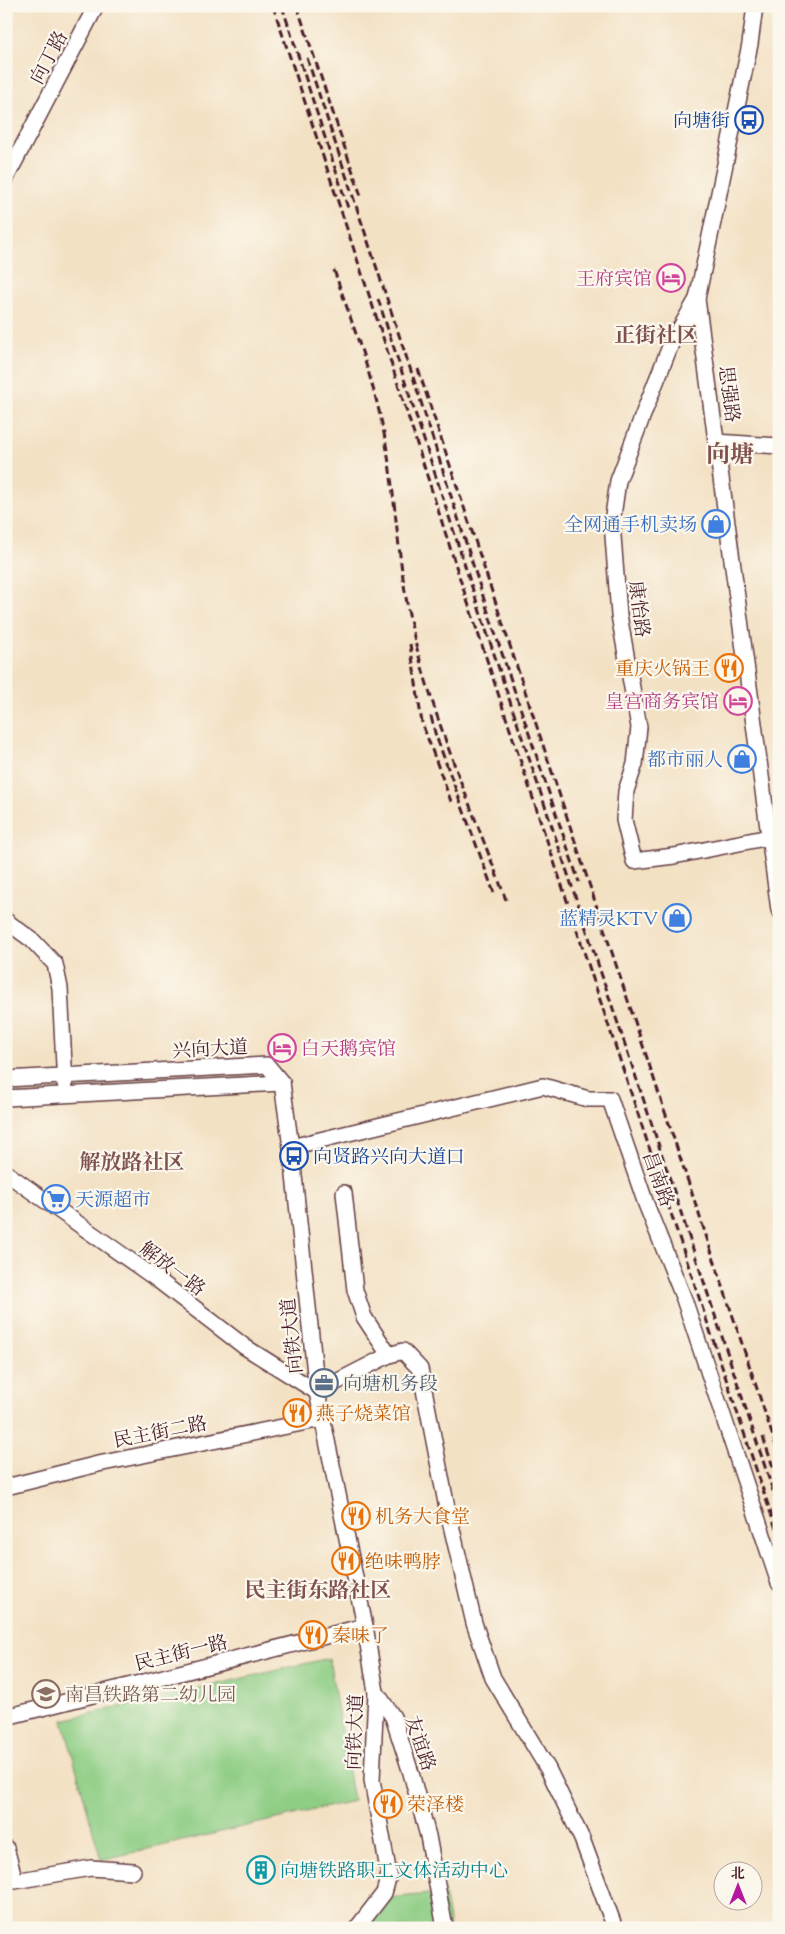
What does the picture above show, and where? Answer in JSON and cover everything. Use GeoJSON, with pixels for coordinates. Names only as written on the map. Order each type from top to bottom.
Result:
{"type":"FeatureCollection","features":[{"type":"Feature","properties":{"kind":"street","name":"向丁路"},"geometry":{"type":"LineString","coordinates":[[6,178],[96,6]]}},
{"type":"Feature","properties":{"kind":"street","name":"思强路"},"geometry":{"type":"LineString","coordinates":[[755,6],[750,44],[697,298],[779,910]]}},
{"type":"Feature","properties":{"kind":"street","name":"康怡路"},"geometry":{"type":"LineString","coordinates":[[697,298],[671,344],[618,481],[612,523],[619,615],[639,726],[635,764],[626,791],[624,820],[634,861],[674,856],[768,837]]}},
{"type":"Feature","properties":{"kind":"street"},"geometry":{"type":"LineString","coordinates":[[716,442],[779,446]]}},
{"type":"Feature","properties":{"kind":"street"},"geometry":{"type":"LineString","coordinates":[[6,921],[32,940],[54,964],[60,988],[65,1095]]}},
{"type":"Feature","properties":{"kind":"street","name":"兴向大道"},"geometry":{"type":"LineString","coordinates":[[6,1079],[267,1065],[282,1083]]}},
{"type":"Feature","properties":{"kind":"street","name":"兴向大道"},"geometry":{"type":"LineString","coordinates":[[6,1098],[282,1083]]}},
{"type":"Feature","properties":{"kind":"street","name":"向铁大道"},"geometry":{"type":"LineString","coordinates":[[282,1083],[291,1147],[317,1392],[365,1626],[376,1692],[372,1780],[389,1875],[384,1893],[364,1924]]}},
{"type":"Feature","properties":{"kind":"street","name":"昌南路"},"geometry":{"type":"LineString","coordinates":[[291,1147],[543,1086],[588,1098],[610,1098],[646,1204],[684,1299],[779,1583]]}},
{"type":"Feature","properties":{"kind":"street","name":"解放一路"},"geometry":{"type":"LineString","coordinates":[[6,1173],[158,1280],[246,1348],[317,1392]]}},
{"type":"Feature","properties":{"kind":"street"},"geometry":{"type":"LineString","coordinates":[[344,1193],[355,1290],[364,1317],[390,1355]]}},
{"type":"Feature","properties":{"kind":"street"},"geometry":{"type":"LineString","coordinates":[[317,1392],[390,1355],[402,1351],[420,1370],[472,1613],[493,1678],[548,1769],[561,1795],[582,1839],[615,1928]]}},
{"type":"Feature","properties":{"kind":"street","name":"民主街二路"},"geometry":{"type":"LineString","coordinates":[[6,1487],[98,1464],[322,1419]]}},
{"type":"Feature","properties":{"kind":"street","name":"民主街一路"},"geometry":{"type":"LineString","coordinates":[[6,1716],[365,1626]]}},
{"type":"Feature","properties":{"kind":"street","name":"友谊路"},"geometry":{"type":"LineString","coordinates":[[376,1692],[393,1717],[411,1773],[428,1836],[445,1928]]}},
{"type":"Feature","properties":{"kind":"street"},"geometry":{"type":"LineString","coordinates":[[6,1848],[15,1881],[91,1868],[133,1871]]}},
{"type":"Feature","properties":{"kind":"green space"},"geometry":{"type":"Polygon","coordinates":[[[329,1658],[353,1801],[101,1860],[63,1720],[329,1658]]]}},
{"type":"Feature","properties":{"kind":"green space"},"geometry":{"type":"Polygon","coordinates":[[[443,1884],[450,1928],[371,1928],[368,1913],[378,1899],[429,1894],[443,1884]]]}},
{"type":"Feature","properties":{"kind":"railway"},"geometry":{"type":"LineString","coordinates":[[273,6],[379,325],[462,585],[779,1538]]}},
{"type":"Feature","properties":{"kind":"railway"},"geometry":{"type":"LineString","coordinates":[[282,6],[349,211]]}},
{"type":"Feature","properties":{"kind":"railway"},"geometry":{"type":"LineString","coordinates":[[297,6],[361,196]]}},
{"type":"Feature","properties":{"kind":"railway"},"geometry":{"type":"LineString","coordinates":[[307,58],[413,377],[489,615],[579,882]]}},
{"type":"Feature","properties":{"kind":"railway"},"geometry":{"type":"LineString","coordinates":[[334,270],[364,359],[383,427],[405,590],[423,671],[444,737],[506,900]]}},
{"type":"Feature","properties":{"kind":"railway"},"geometry":{"type":"LineString","coordinates":[[378,299],[482,618],[779,1509]]}},
{"type":"Feature","properties":{"kind":"railway"},"geometry":{"type":"LineString","coordinates":[[418,369],[779,1455]]}},
{"type":"Feature","properties":{"kind":"railway"},"geometry":{"type":"LineString","coordinates":[[410,644],[422,723],[452,804]]}},
{"type":"Feature","properties":{"kind":"railway"},"geometry":{"type":"LineString","coordinates":[[431,716],[435,733],[494,893]]}},
{"type":"Feature","properties":{"kind":"railway"},"geometry":{"type":"LineString","coordinates":[[763,1437],[779,1485]]}},
{"type":"Feature","properties":{"kind":"place","name":"向塘街"},"geometry":{"type":"Point","coordinates":[749,120]}},
{"type":"Feature","properties":{"kind":"place","name":"王府宾馆"},"geometry":{"type":"Point","coordinates":[671,278]}},
{"type":"Feature","properties":{"kind":"place","name":"全网通手机卖场"},"geometry":{"type":"Point","coordinates":[716,524]}},
{"type":"Feature","properties":{"kind":"place","name":"重庆火锅王"},"geometry":{"type":"Point","coordinates":[729,668]}},
{"type":"Feature","properties":{"kind":"place","name":"皇宫商务宾馆"},"geometry":{"type":"Point","coordinates":[738,701]}},
{"type":"Feature","properties":{"kind":"place","name":"都市丽人"},"geometry":{"type":"Point","coordinates":[742,759]}},
{"type":"Feature","properties":{"kind":"place","name":"蓝精灵KTV"},"geometry":{"type":"Point","coordinates":[677,918]}},
{"type":"Feature","properties":{"kind":"place","name":"白天鹅宾馆"},"geometry":{"type":"Point","coordinates":[282,1048]}},
{"type":"Feature","properties":{"kind":"place","name":"向贤路兴向大道口"},"geometry":{"type":"Point","coordinates":[294,1156]}},
{"type":"Feature","properties":{"kind":"place","name":"天源超市"},"geometry":{"type":"Point","coordinates":[56,1199]}},
{"type":"Feature","properties":{"kind":"place","name":"向塘机务段"},"geometry":{"type":"Point","coordinates":[324,1383]}},
{"type":"Feature","properties":{"kind":"place","name":"燕子烧菜馆"},"geometry":{"type":"Point","coordinates":[297,1413]}},
{"type":"Feature","properties":{"kind":"place","name":"机务大食堂"},"geometry":{"type":"Point","coordinates":[356,1516]}},
{"type":"Feature","properties":{"kind":"place","name":"绝味鸭脖"},"geometry":{"type":"Point","coordinates":[346,1561]}},
{"type":"Feature","properties":{"kind":"place","name":"秦味了"},"geometry":{"type":"Point","coordinates":[313,1635]}},
{"type":"Feature","properties":{"kind":"place","name":"南昌铁路第二幼儿园"},"geometry":{"type":"Point","coordinates":[46,1694]}},
{"type":"Feature","properties":{"kind":"place","name":"荣泽楼"},"geometry":{"type":"Point","coordinates":[388,1804]}},
{"type":"Feature","properties":{"kind":"place","name":"向塘铁路职工文体活动中心"},"geometry":{"type":"Point","coordinates":[261,1870]}},
{"type":"Feature","properties":{"kind":"district","name":"正街社区"},"geometry":{"type":"Point","coordinates":[656,335]}},
{"type":"Feature","properties":{"kind":"district","name":"向塘"},"geometry":{"type":"Point","coordinates":[730,454]}},
{"type":"Feature","properties":{"kind":"district","name":"解放路社区"},"geometry":{"type":"Point","coordinates":[132,1162]}},
{"type":"Feature","properties":{"kind":"district","name":"民主街东路社区"},"geometry":{"type":"Point","coordinates":[318,1590]}}]}
